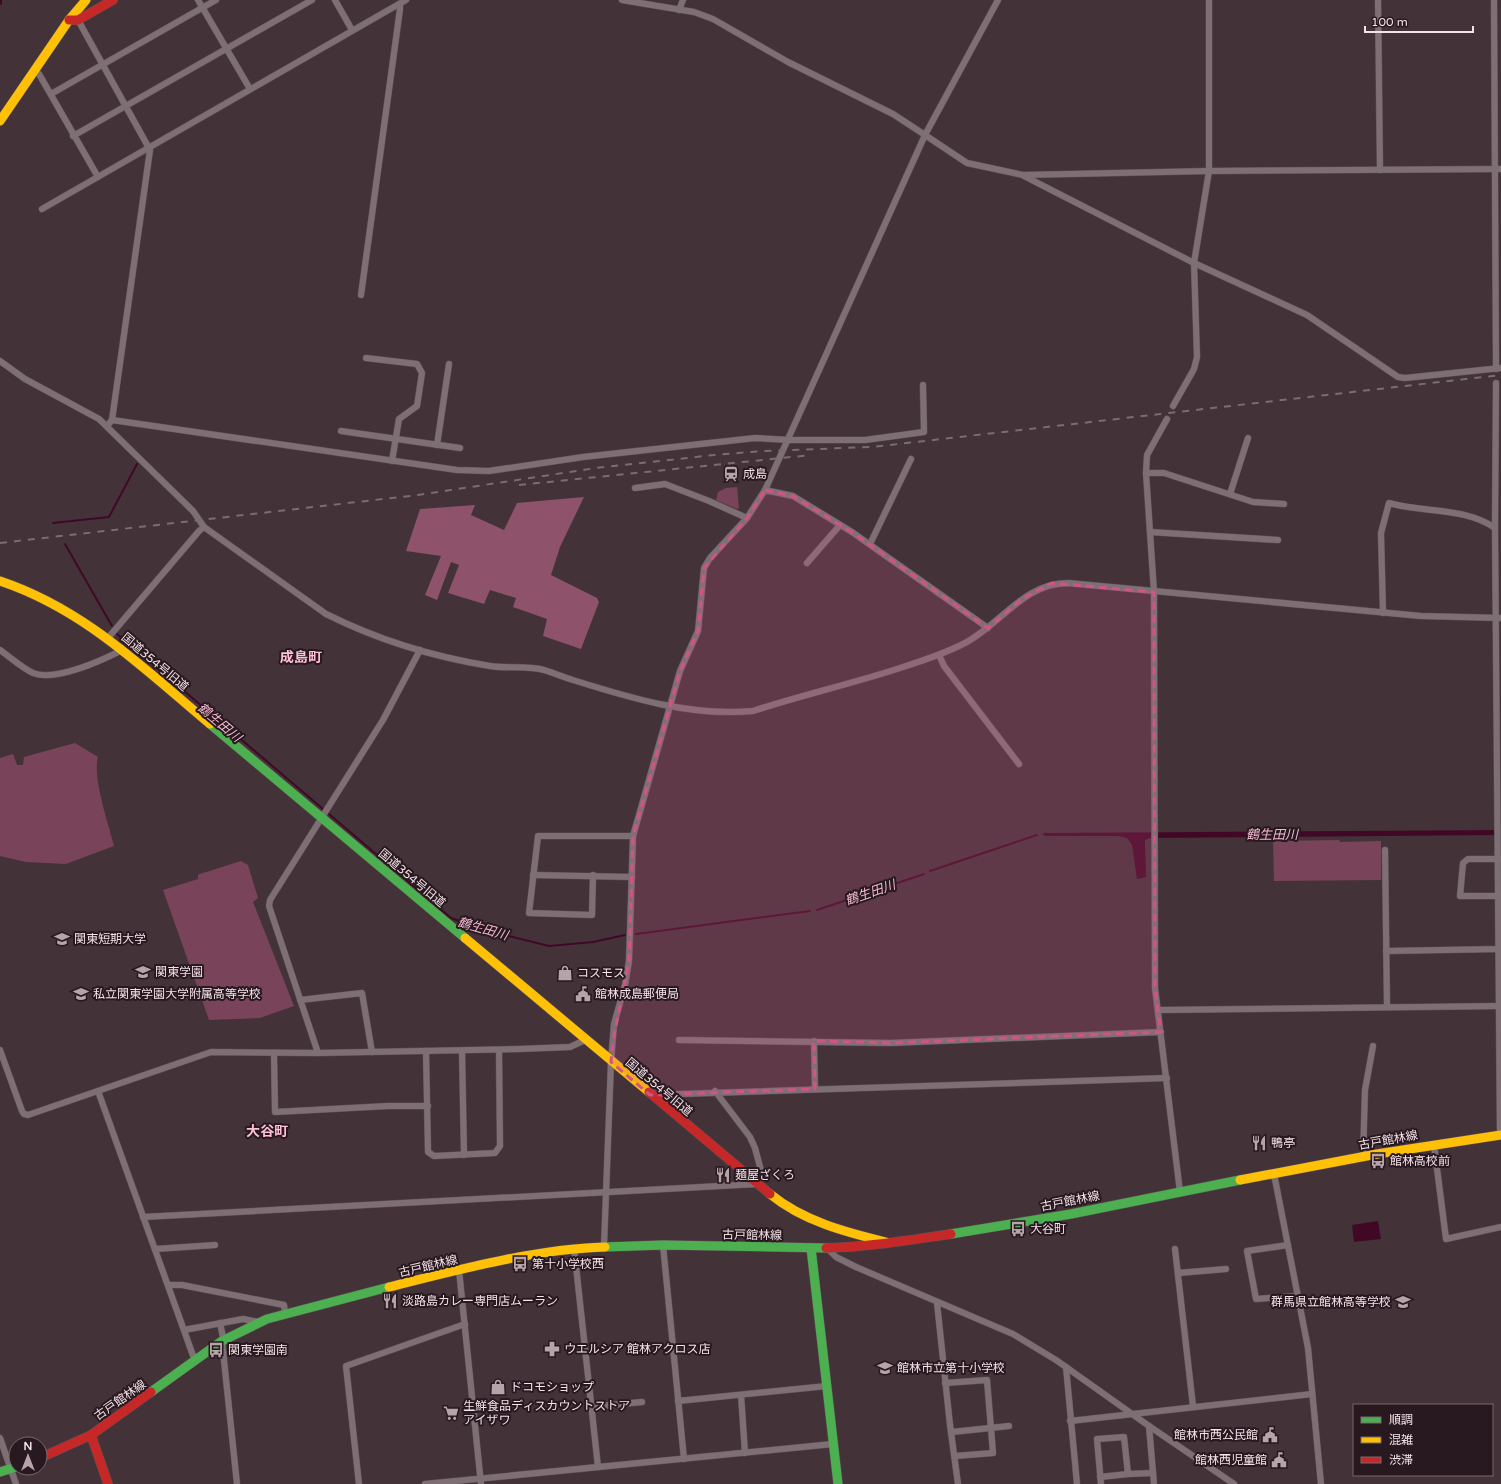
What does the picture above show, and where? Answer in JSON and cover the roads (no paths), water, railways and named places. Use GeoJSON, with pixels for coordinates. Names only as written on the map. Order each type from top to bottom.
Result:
{"type":"FeatureCollection","features":[{"type":"Feature","properties":{"kind":"street"},"geometry":{"type":"LineString","coordinates":[[0,121],[34,69],[69,20],[86,0]]}},
{"type":"Feature","properties":{"kind":"street"},"geometry":{"type":"LineString","coordinates":[[69,20],[78,20],[113,0]]}},
{"type":"Feature","properties":{"kind":"street"},"geometry":{"type":"LineString","coordinates":[[198,0],[250,89]]}},
{"type":"Feature","properties":{"kind":"street"},"geometry":{"type":"LineString","coordinates":[[51,94],[216,0]]}},
{"type":"Feature","properties":{"kind":"street"},"geometry":{"type":"LineString","coordinates":[[73,136],[312,0]]}},
{"type":"Feature","properties":{"kind":"street"},"geometry":{"type":"LineString","coordinates":[[335,0],[352,30]]}},
{"type":"Feature","properties":{"kind":"street"},"geometry":{"type":"LineString","coordinates":[[42,209],[406,0]]}},
{"type":"Feature","properties":{"kind":"street"},"geometry":{"type":"LineString","coordinates":[[622,0],[679,10],[713,19],[788,62],[893,114],[967,163],[1023,175],[1210,171],[1498,169]]}},
{"type":"Feature","properties":{"kind":"street"},"geometry":{"type":"LineString","coordinates":[[679,10],[683,0]]}},
{"type":"Feature","properties":{"kind":"street"},"geometry":{"type":"LineString","coordinates":[[604,1246],[611,1062],[614,1024],[625,986],[629,961],[633,836],[680,671],[698,631],[704,568],[710,558],[747,518],[765,490],[925,135],[998,0]]}},
{"type":"Feature","properties":{"kind":"street"},"geometry":{"type":"LineString","coordinates":[[1173,406],[1194,369],[1197,356],[1194,263],[1210,171],[1209,0]]}},
{"type":"Feature","properties":{"kind":"street"},"geometry":{"type":"LineString","coordinates":[[1378,0],[1380,170]]}},
{"type":"Feature","properties":{"kind":"street"},"geometry":{"type":"LineString","coordinates":[[1023,175],[1194,263],[1307,315],[1402,378],[1498,368],[1498,169],[1494,0]]}},
{"type":"Feature","properties":{"kind":"street"},"geometry":{"type":"LineString","coordinates":[[361,295],[400,4]]}},
{"type":"Feature","properties":{"kind":"street"},"geometry":{"type":"LineString","coordinates":[[78,20],[150,147],[112,420],[107,426]]}},
{"type":"Feature","properties":{"kind":"street"},"geometry":{"type":"LineString","coordinates":[[34,69],[51,94],[73,136],[98,177]]}},
{"type":"Feature","properties":{"kind":"street"},"geometry":{"type":"LineString","coordinates":[[366,358],[416,364],[422,373],[417,406],[399,419],[392,460]]}},
{"type":"Feature","properties":{"kind":"street"},"geometry":{"type":"LineString","coordinates":[[0,361],[25,379],[92,415],[107,426],[193,511],[204,527],[326,614],[345,624],[420,650],[490,666],[543,670],[572,680],[670,707],[741,712],[753,711],[854,683],[939,655],[964,643],[988,628],[1023,598],[1039,588],[1052,583],[1068,583],[1421,616],[1499,618]]}},
{"type":"Feature","properties":{"kind":"street"},"geometry":{"type":"LineString","coordinates":[[437,445],[449,364]]}},
{"type":"Feature","properties":{"kind":"street"},"geometry":{"type":"LineString","coordinates":[[1496,383],[1498,476],[1495,528],[1499,618],[1499,896],[1501,1006],[1498,1011],[1501,1135]]}},
{"type":"Feature","properties":{"kind":"street"},"geometry":{"type":"LineString","coordinates":[[112,420],[457,470],[489,471],[583,456],[761,437],[787,439],[865,440],[924,432],[924,385]]}},
{"type":"Feature","properties":{"kind":"street"},"geometry":{"type":"LineString","coordinates":[[1167,419],[1147,455],[1146,473],[1154,592],[1156,988],[1168,1078],[1180,1192]]}},
{"type":"Feature","properties":{"kind":"street"},"geometry":{"type":"LineString","coordinates":[[341,431],[460,448]]}},
{"type":"Feature","properties":{"kind":"street"},"geometry":{"type":"LineString","coordinates":[[1230,494],[1248,438]]}},
{"type":"Feature","properties":{"kind":"street"},"geometry":{"type":"LineString","coordinates":[[870,544],[911,459]]}},
{"type":"Feature","properties":{"kind":"street"},"geometry":{"type":"LineString","coordinates":[[1146,473],[1164,473],[1253,502],[1284,504]]}},
{"type":"Feature","properties":{"kind":"street"},"geometry":{"type":"LineString","coordinates":[[635,488],[665,484],[747,518]]}},
{"type":"Feature","properties":{"kind":"street"},"geometry":{"type":"LineString","coordinates":[[765,490],[793,496],[840,525],[870,544],[988,628]]}},
{"type":"Feature","properties":{"kind":"street"},"geometry":{"type":"LineString","coordinates":[[1383,613],[1382,533],[1389,503],[1408,509],[1465,515],[1487,523],[1495,528]]}},
{"type":"Feature","properties":{"kind":"street"},"geometry":{"type":"LineString","coordinates":[[807,563],[840,525]]}},
{"type":"Feature","properties":{"kind":"street"},"geometry":{"type":"LineString","coordinates":[[108,638],[198,531],[204,527]]}},
{"type":"Feature","properties":{"kind":"street"},"geometry":{"type":"LineString","coordinates":[[1150,532],[1278,540]]}},
{"type":"Feature","properties":{"kind":"street","name":"国道354号旧道"},"geometry":{"type":"LineString","coordinates":[[0,581],[49,599],[108,638],[783,1206],[840,1231],[887,1242]]}},
{"type":"Feature","properties":{"kind":"street"},"geometry":{"type":"LineString","coordinates":[[0,650],[34,674],[46,676],[96,664],[122,650]]}},
{"type":"Feature","properties":{"kind":"street"},"geometry":{"type":"LineString","coordinates":[[318,1053],[270,906],[270,900],[383,720],[420,650]]}},
{"type":"Feature","properties":{"kind":"street"},"geometry":{"type":"LineString","coordinates":[[939,655],[944,666],[1019,764]]}},
{"type":"Feature","properties":{"kind":"street"},"geometry":{"type":"LineString","coordinates":[[593,875],[592,915],[529,913],[538,836],[633,836]]}},
{"type":"Feature","properties":{"kind":"street"},"geometry":{"type":"LineString","coordinates":[[1385,850],[1387,1006]]}},
{"type":"Feature","properties":{"kind":"street"},"geometry":{"type":"LineString","coordinates":[[1499,896],[1460,896],[1463,863],[1468,860],[1500,859]]}},
{"type":"Feature","properties":{"kind":"street"},"geometry":{"type":"LineString","coordinates":[[533,875],[632,876]]}},
{"type":"Feature","properties":{"kind":"street"},"geometry":{"type":"LineString","coordinates":[[1386,950],[1500,949]]}},
{"type":"Feature","properties":{"kind":"street"},"geometry":{"type":"LineString","coordinates":[[300,1000],[362,993],[372,1052]]}},
{"type":"Feature","properties":{"kind":"street"},"geometry":{"type":"LineString","coordinates":[[1158,1010],[1387,1006],[1501,1006]]}},
{"type":"Feature","properties":{"kind":"street"},"geometry":{"type":"LineString","coordinates":[[679,1040],[891,1043],[1161,1032]]}},
{"type":"Feature","properties":{"kind":"street"},"geometry":{"type":"LineString","coordinates":[[0,1050],[22,1111],[26,1115],[211,1052],[318,1053],[499,1050],[570,1047],[585,1040]]}},
{"type":"Feature","properties":{"kind":"street"},"geometry":{"type":"LineString","coordinates":[[814,1041],[815,1089]]}},
{"type":"Feature","properties":{"kind":"street"},"geometry":{"type":"LineString","coordinates":[[1363,1157],[1365,1090],[1372,1046]]}},
{"type":"Feature","properties":{"kind":"street"},"geometry":{"type":"LineString","coordinates":[[426,1051],[428,1152],[434,1156],[495,1153],[500,1146],[499,1050]]}},
{"type":"Feature","properties":{"kind":"street"},"geometry":{"type":"LineString","coordinates":[[462,1051],[464,1155]]}},
{"type":"Feature","properties":{"kind":"street"},"geometry":{"type":"LineString","coordinates":[[274,1053],[275,1112],[388,1106],[428,1106]]}},
{"type":"Feature","properties":{"kind":"street"},"geometry":{"type":"LineString","coordinates":[[650,1095],[715,1091],[1168,1078]]}},
{"type":"Feature","properties":{"kind":"street"},"geometry":{"type":"LineString","coordinates":[[98,1091],[195,1360]]}},
{"type":"Feature","properties":{"kind":"street"},"geometry":{"type":"LineString","coordinates":[[144,1217],[757,1184],[763,1178],[755,1148],[750,1137],[715,1091]]}},
{"type":"Feature","properties":{"kind":"street","name":"古戸館林線"},"geometry":{"type":"LineString","coordinates":[[48,1454],[91,1435],[222,1341],[259,1322],[285,1313],[459,1270],[574,1248],[604,1246],[663,1245],[827,1248],[873,1246],[887,1242],[995,1228],[1363,1157],[1501,1135]]}},
{"type":"Feature","properties":{"kind":"street"},"geometry":{"type":"LineString","coordinates":[[1434,1145],[1446,1239],[1501,1227]]}},
{"type":"Feature","properties":{"kind":"street"},"geometry":{"type":"LineString","coordinates":[[1274,1174],[1308,1348],[1321,1484]]}},
{"type":"Feature","properties":{"kind":"street"},"geometry":{"type":"LineString","coordinates":[[1288,1244],[1247,1251],[1256,1299],[1298,1296]]}},
{"type":"Feature","properties":{"kind":"street"},"geometry":{"type":"LineString","coordinates":[[155,1249],[215,1245]]}},
{"type":"Feature","properties":{"kind":"street"},"geometry":{"type":"LineString","coordinates":[[663,1245],[684,1459]]}},
{"type":"Feature","properties":{"kind":"street"},"geometry":{"type":"LineString","coordinates":[[574,1248],[598,1467]]}},
{"type":"Feature","properties":{"kind":"street"},"geometry":{"type":"LineString","coordinates":[[811,1248],[838,1484]]}},
{"type":"Feature","properties":{"kind":"street"},"geometry":{"type":"LineString","coordinates":[[827,1248],[836,1257],[856,1268],[1013,1334],[1066,1368],[1234,1484]]}},
{"type":"Feature","properties":{"kind":"street"},"geometry":{"type":"LineString","coordinates":[[1175,1249],[1193,1406]]}},
{"type":"Feature","properties":{"kind":"street"},"geometry":{"type":"LineString","coordinates":[[1178,1273],[1226,1269]]}},
{"type":"Feature","properties":{"kind":"street"},"geometry":{"type":"LineString","coordinates":[[459,1270],[480,1481]]}},
{"type":"Feature","properties":{"kind":"street"},"geometry":{"type":"LineString","coordinates":[[168,1285],[182,1285],[284,1305],[285,1313]]}},
{"type":"Feature","properties":{"kind":"street"},"geometry":{"type":"LineString","coordinates":[[937,1303],[945,1383],[958,1484]]}},
{"type":"Feature","properties":{"kind":"street"},"geometry":{"type":"LineString","coordinates":[[184,1330],[243,1319],[259,1322]]}},
{"type":"Feature","properties":{"kind":"street"},"geometry":{"type":"LineString","coordinates":[[220,1323],[223,1337],[222,1341],[237,1484]]}},
{"type":"Feature","properties":{"kind":"street"},"geometry":{"type":"LineString","coordinates":[[360,1484],[346,1366],[465,1324]]}},
{"type":"Feature","properties":{"kind":"street"},"geometry":{"type":"LineString","coordinates":[[1066,1368],[1077,1484]]}},
{"type":"Feature","properties":{"kind":"street"},"geometry":{"type":"LineString","coordinates":[[945,1383],[987,1380],[993,1453],[955,1456]]}},
{"type":"Feature","properties":{"kind":"street"},"geometry":{"type":"LineString","coordinates":[[678,1401],[827,1386]]}},
{"type":"Feature","properties":{"kind":"street"},"geometry":{"type":"LineString","coordinates":[[1070,1421],[1193,1406],[1312,1394]]}},
{"type":"Feature","properties":{"kind":"street"},"geometry":{"type":"LineString","coordinates":[[741,1395],[745,1453]]}},
{"type":"Feature","properties":{"kind":"street"},"geometry":{"type":"LineString","coordinates":[[591,1407],[642,1402]]}},
{"type":"Feature","properties":{"kind":"street"},"geometry":{"type":"LineString","coordinates":[[952,1432],[1009,1426]]}},
{"type":"Feature","properties":{"kind":"street"},"geometry":{"type":"LineString","coordinates":[[1149,1426],[1154,1484]]}},
{"type":"Feature","properties":{"kind":"street"},"geometry":{"type":"LineString","coordinates":[[91,1435],[108,1484]]}},
{"type":"Feature","properties":{"kind":"street"},"geometry":{"type":"LineString","coordinates":[[1101,1484],[1097,1439],[1124,1437],[1128,1474]]}},
{"type":"Feature","properties":{"kind":"street"},"geometry":{"type":"LineString","coordinates":[[0,1438],[8,1456]]}},
{"type":"Feature","properties":{"kind":"street"},"geometry":{"type":"LineString","coordinates":[[425,1484],[480,1481],[598,1467],[833,1444]]}},
{"type":"Feature","properties":{"kind":"street"},"geometry":{"type":"LineString","coordinates":[[1100,1477],[1153,1473]]}},
{"type":"Feature","properties":{"kind":"water"},"geometry":{"type":"Polygon","coordinates":[[[1501,830],[1501,835],[1150,838],[1145,840],[1146,877],[1137,879],[1132,845],[1127,838],[1118,836],[1044,836],[1043,833],[1501,830]]]}},
{"type":"Feature","properties":{"kind":"water"},"geometry":{"type":"Polygon","coordinates":[[[1378,1221],[1381,1239],[1354,1242],[1352,1225],[1378,1221]]]}},
{"type":"Feature","properties":{"kind":"waterway","name":"鶴生田川"},"geometry":{"type":"LineString","coordinates":[[53,523],[109,517],[137,464]]}},
{"type":"Feature","properties":{"kind":"waterway","name":"鶴生田川"},"geometry":{"type":"LineString","coordinates":[[65,544],[112,626]]}},
{"type":"Feature","properties":{"kind":"waterway","name":"鶴生田川"},"geometry":{"type":"LineString","coordinates":[[117,634],[323,809]]}},
{"type":"Feature","properties":{"kind":"waterway","name":"鶴生田川"},"geometry":{"type":"LineString","coordinates":[[329,814],[451,918],[485,930],[549,946],[593,942],[625,935]]}},
{"type":"Feature","properties":{"kind":"waterway","name":"鶴生田川"},"geometry":{"type":"LineString","coordinates":[[930,871],[1037,835]]}},
{"type":"Feature","properties":{"kind":"waterway","name":"鶴生田川"},"geometry":{"type":"LineString","coordinates":[[817,910],[924,874]]}},
{"type":"Feature","properties":{"kind":"waterway","name":"鶴生田川"},"geometry":{"type":"LineString","coordinates":[[636,934],[810,911]]}},
{"type":"Feature","properties":{"kind":"railway"},"geometry":{"type":"LineString","coordinates":[[0,543],[418,495],[596,468],[762,451],[872,447],[1501,375]]}},
{"type":"Feature","properties":{"kind":"railway"},"geometry":{"type":"LineString","coordinates":[[519,485],[811,455]]}},
{"type":"Feature","properties":{"kind":"place","name":"成島"},"geometry":{"type":"Point","coordinates":[731,474]}},
{"type":"Feature","properties":{"kind":"place","name":"関東短期大学"},"geometry":{"type":"Point","coordinates":[62,939]}},
{"type":"Feature","properties":{"kind":"place","name":"関東学園"},"geometry":{"type":"Point","coordinates":[143,972]}},
{"type":"Feature","properties":{"kind":"place","name":"コスモス"},"geometry":{"type":"Point","coordinates":[565,973]}},
{"type":"Feature","properties":{"kind":"place","name":"私立関東学園大学附属高等学校"},"geometry":{"type":"Point","coordinates":[81,994]}},
{"type":"Feature","properties":{"kind":"place","name":"館林成島郵便局"},"geometry":{"type":"Point","coordinates":[583,994]}},
{"type":"Feature","properties":{"kind":"place","name":"鴨亭"},"geometry":{"type":"Point","coordinates":[1259,1143]}},
{"type":"Feature","properties":{"kind":"place","name":"館林高校前"},"geometry":{"type":"Point","coordinates":[1378,1161]}},
{"type":"Feature","properties":{"kind":"place","name":"麺屋ざくろ"},"geometry":{"type":"Point","coordinates":[723,1175]}},
{"type":"Feature","properties":{"kind":"place","name":"大谷町"},"geometry":{"type":"Point","coordinates":[1018,1229]}},
{"type":"Feature","properties":{"kind":"place","name":"第十小学校西"},"geometry":{"type":"Point","coordinates":[520,1264]}},
{"type":"Feature","properties":{"kind":"place","name":"淡路島カレー専門店ムーラン"},"geometry":{"type":"Point","coordinates":[390,1301]}},
{"type":"Feature","properties":{"kind":"place","name":"群馬県立館林高等学校"},"geometry":{"type":"Point","coordinates":[1403,1302]}},
{"type":"Feature","properties":{"kind":"place","name":"ウエルシア 館林アクロス店"},"geometry":{"type":"Point","coordinates":[552,1349]}},
{"type":"Feature","properties":{"kind":"place","name":"関東学園南"},"geometry":{"type":"Point","coordinates":[216,1350]}},
{"type":"Feature","properties":{"kind":"place","name":"館林市立第十小学校"},"geometry":{"type":"Point","coordinates":[885,1368]}},
{"type":"Feature","properties":{"kind":"place","name":"ドコモショップ"},"geometry":{"type":"Point","coordinates":[498,1387]}},
{"type":"Feature","properties":{"kind":"place","name":"生鮮食品ディスカウントストア アイザワ"},"geometry":{"type":"Point","coordinates":[451,1413]}},
{"type":"Feature","properties":{"kind":"place","name":"館林市西公民館"},"geometry":{"type":"Point","coordinates":[1270,1435]}},
{"type":"Feature","properties":{"kind":"place","name":"館林西児童館"},"geometry":{"type":"Point","coordinates":[1279,1460]}},
{"type":"Feature","properties":{"kind":"district","name":"成島町"},"geometry":{"type":"Point","coordinates":[301,657]}},
{"type":"Feature","properties":{"kind":"district","name":"大谷町"},"geometry":{"type":"Point","coordinates":[267,1131]}}]}
